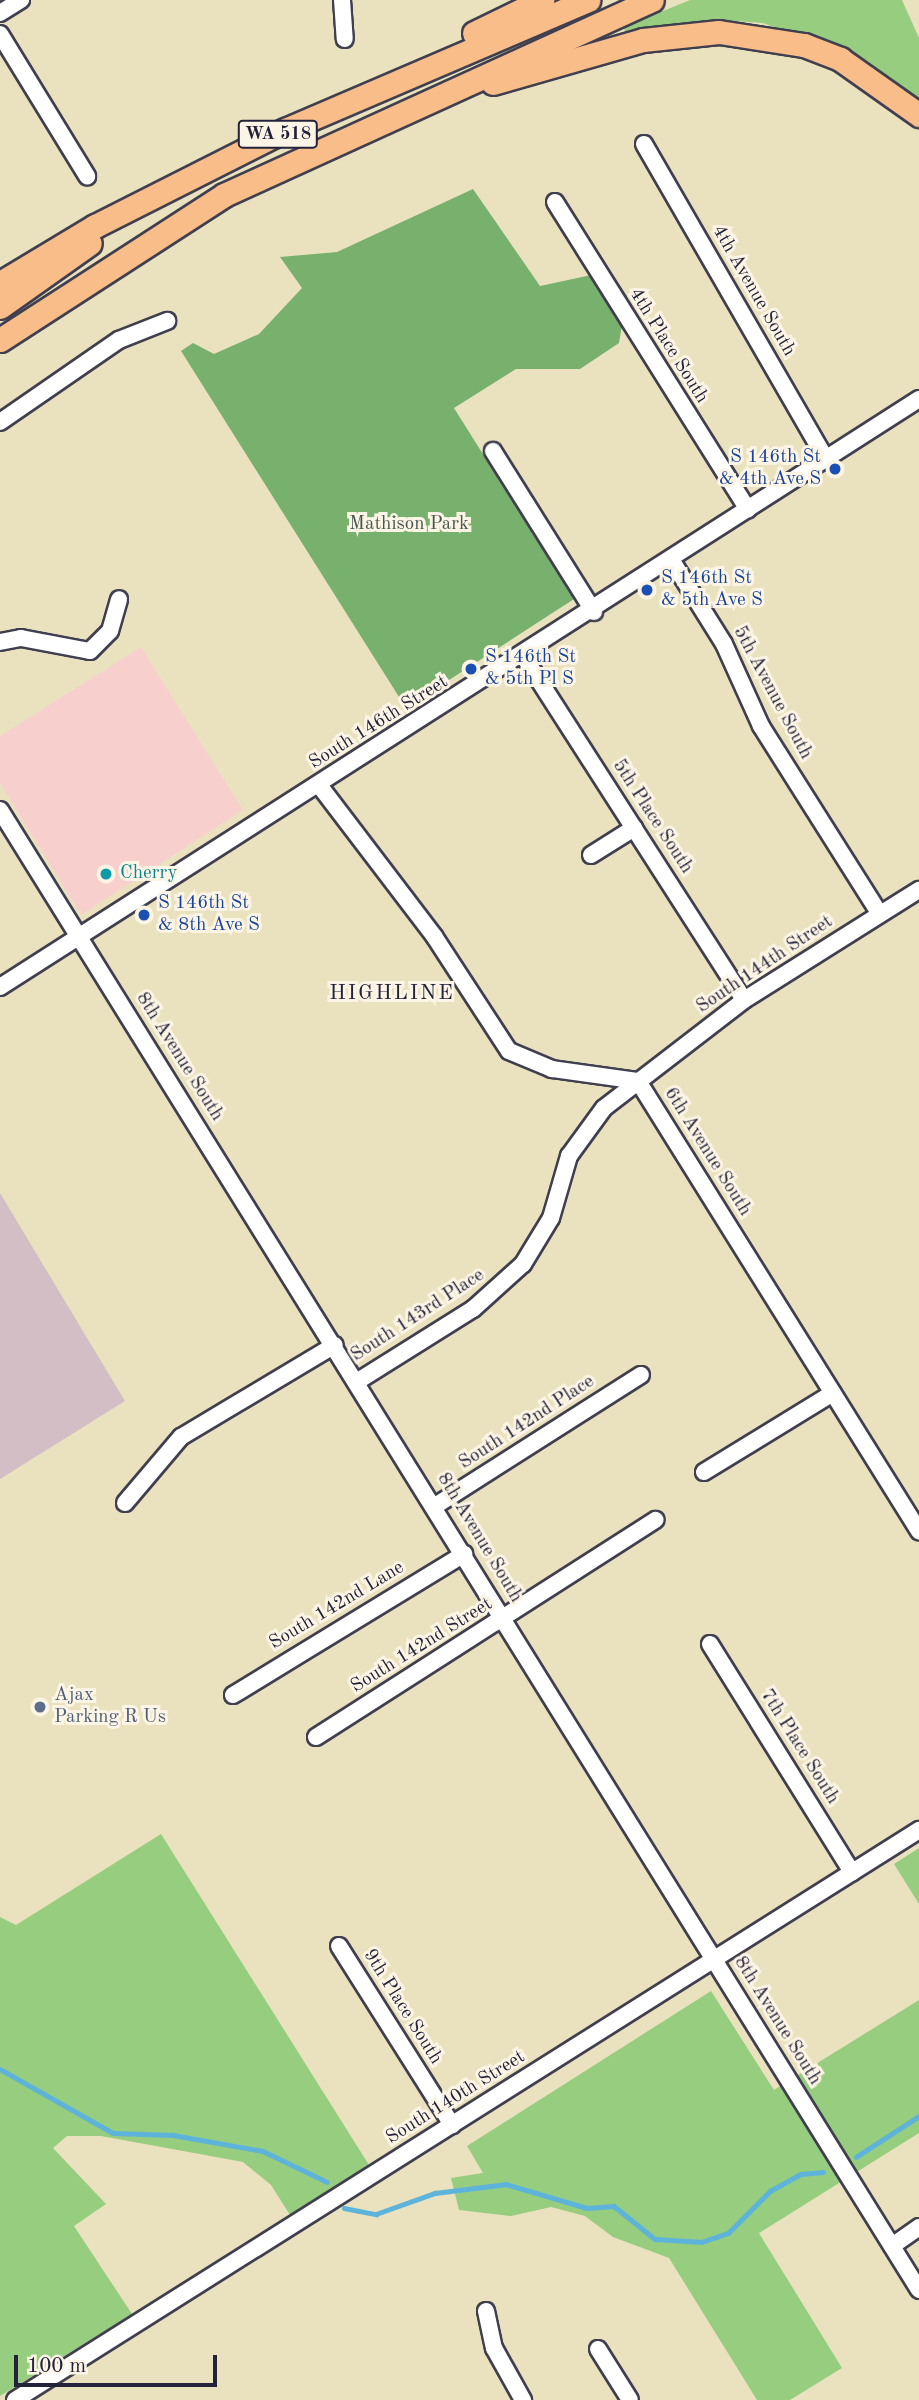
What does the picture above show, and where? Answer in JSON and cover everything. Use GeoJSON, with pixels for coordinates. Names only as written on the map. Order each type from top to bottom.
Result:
{"type":"FeatureCollection","features":[{"type":"Feature","properties":{"kind":"highway"},"geometry":{"type":"LineString","coordinates":[[417,73],[456,43],[542,0]]}},
{"type":"Feature","properties":{"kind":"highway","name":"WA 518"},"geometry":{"type":"LineString","coordinates":[[0,307],[144,204],[285,130],[588,0]]}},
{"type":"Feature","properties":{"kind":"highway","name":"WA 518"},"geometry":{"type":"LineString","coordinates":[[0,340],[172,224],[406,108],[652,0]]}},
{"type":"Feature","properties":{"kind":"highway"},"geometry":{"type":"LineString","coordinates":[[406,108],[643,40],[719,32],[804,45],[839,59],[919,115]]}},
{"type":"Feature","properties":{"kind":"highway"},"geometry":{"type":"LineString","coordinates":[[0,282],[144,204]]}},
{"type":"Feature","properties":{"kind":"street"},"geometry":{"type":"LineString","coordinates":[[0,13],[21,0]]}},
{"type":"Feature","properties":{"kind":"street"},"geometry":{"type":"LineString","coordinates":[[342,0],[345,39]]}},
{"type":"Feature","properties":{"kind":"street"},"geometry":{"type":"LineString","coordinates":[[0,34],[87,176]]}},
{"type":"Feature","properties":{"kind":"street","name":"4th Avenue South"},"geometry":{"type":"LineString","coordinates":[[644,144],[826,459]]}},
{"type":"Feature","properties":{"kind":"street","name":"4th Place South"},"geometry":{"type":"LineString","coordinates":[[555,202],[748,510]]}},
{"type":"Feature","properties":{"kind":"street"},"geometry":{"type":"LineString","coordinates":[[0,422],[119,340],[167,321]]}},
{"type":"Feature","properties":{"kind":"street","name":"South 146th Street"},"geometry":{"type":"LineString","coordinates":[[0,988],[524,657],[919,399]]}},
{"type":"Feature","properties":{"kind":"street"},"geometry":{"type":"LineString","coordinates":[[493,452],[594,612]]}},
{"type":"Feature","properties":{"kind":"street","name":"5th Avenue South"},"geometry":{"type":"LineString","coordinates":[[672,561],[724,644],[761,726],[880,914]]}},
{"type":"Feature","properties":{"kind":"street"},"geometry":{"type":"LineString","coordinates":[[0,642],[21,638],[90,651],[110,631],[119,600]]}},
{"type":"Feature","properties":{"kind":"street","name":"5th Place South"},"geometry":{"type":"LineString","coordinates":[[524,657],[744,1000]]}},
{"type":"Feature","properties":{"kind":"street","name":"6th Avenue South"},"geometry":{"type":"LineString","coordinates":[[319,785],[434,936],[509,1051],[552,1069],[638,1081],[919,1531]]}},
{"type":"Feature","properties":{"kind":"street","name":"8th Avenue South"},"geometry":{"type":"LineString","coordinates":[[0,810],[358,1381],[919,2290]]}},
{"type":"Feature","properties":{"kind":"street"},"geometry":{"type":"LineString","coordinates":[[591,855],[634,828]]}},
{"type":"Feature","properties":{"kind":"street","name":"South 144th Street"},"geometry":{"type":"LineString","coordinates":[[638,1081],[744,1000],[919,890]]}},
{"type":"Feature","properties":{"kind":"street","name":"South 143rd Place"},"geometry":{"type":"LineString","coordinates":[[358,1381],[509,1279],[551,1218],[583,1130],[638,1081]]}},
{"type":"Feature","properties":{"kind":"street","name":"South 143rd Place"},"geometry":{"type":"LineString","coordinates":[[125,1503],[181,1437],[335,1345]]}},
{"type":"Feature","properties":{"kind":"street","name":"South 142nd Place"},"geometry":{"type":"LineString","coordinates":[[435,1506],[641,1375]]}},
{"type":"Feature","properties":{"kind":"street"},"geometry":{"type":"LineString","coordinates":[[704,1472],[833,1393]]}},
{"type":"Feature","properties":{"kind":"street","name":"South 142nd Street"},"geometry":{"type":"LineString","coordinates":[[316,1737],[655,1520]]}},
{"type":"Feature","properties":{"kind":"street","name":"South 142nd Lane"},"geometry":{"type":"LineString","coordinates":[[233,1695],[464,1554]]}},
{"type":"Feature","properties":{"kind":"street","name":"7th Place South"},"geometry":{"type":"LineString","coordinates":[[710,1644],[852,1872]]}},
{"type":"Feature","properties":{"kind":"street","name":"South 140th Street"},"geometry":{"type":"LineString","coordinates":[[15,2400],[919,1830]]}},
{"type":"Feature","properties":{"kind":"street","name":"9th Place South"},"geometry":{"type":"LineString","coordinates":[[339,1946],[452,2125]]}},
{"type":"Feature","properties":{"kind":"street"},"geometry":{"type":"LineString","coordinates":[[892,2246],[919,2227]]}},
{"type":"Feature","properties":{"kind":"street"},"geometry":{"type":"LineString","coordinates":[[486,2311],[494,2348],[523,2400]]}},
{"type":"Feature","properties":{"kind":"street"},"geometry":{"type":"LineString","coordinates":[[598,2349],[630,2400]]}},
{"type":"Feature","properties":{"kind":"shaded area"},"geometry":{"type":"Polygon","coordinates":[[[141,647],[243,810],[81,915],[0,783],[0,736],[141,647]]]}},
{"type":"Feature","properties":{"kind":"shaded area"},"geometry":{"type":"Polygon","coordinates":[[[0,1193],[125,1401],[0,1479],[0,1193]]]}},
{"type":"Feature","properties":{"kind":"green space"},"geometry":{"type":"Polygon","coordinates":[[[690,0],[902,0],[919,38],[919,104],[869,62],[763,23],[721,20],[625,33],[624,27],[690,0]]]}},
{"type":"Feature","properties":{"kind":"green space","name":"Mathison Park"},"geometry":{"type":"Polygon","coordinates":[[[473,189],[540,286],[610,271],[627,296],[619,343],[580,369],[516,369],[454,408],[574,599],[406,708],[181,351],[193,343],[214,354],[259,334],[302,288],[280,257],[337,252],[473,189]]]}},
{"type":"Feature","properties":{"kind":"green space"},"geometry":{"type":"Polygon","coordinates":[[[161,1834],[369,2165],[290,2215],[271,2185],[243,2162],[101,2136],[67,2136],[53,2148],[106,2204],[74,2226],[132,2314],[0,2396],[0,1917],[16,1925],[161,1834]]]}},
{"type":"Feature","properties":{"kind":"green space"},"geometry":{"type":"Polygon","coordinates":[[[919,1848],[919,1904],[894,1864],[919,1848]]]}},
{"type":"Feature","properties":{"kind":"green space"},"geometry":{"type":"Polygon","coordinates":[[[711,1991],[774,2090],[919,2000],[919,2133],[759,2233],[842,2368],[790,2400],[757,2400],[669,2258],[613,2237],[585,2216],[551,2207],[511,2216],[459,2210],[451,2178],[483,2173],[467,2146],[711,1991]]]}},
{"type":"Feature","properties":{"kind":"waterway"},"geometry":{"type":"LineString","coordinates":[[0,2069],[113,2133],[173,2135],[263,2151],[327,2182]]}},
{"type":"Feature","properties":{"kind":"waterway"},"geometry":{"type":"LineString","coordinates":[[856,2157],[919,2116]]}},
{"type":"Feature","properties":{"kind":"waterway"},"geometry":{"type":"LineString","coordinates":[[344,2208],[376,2214],[435,2193],[506,2184],[587,2208],[614,2206],[655,2239],[702,2242],[728,2233],[770,2191],[801,2174],[823,2172]]}},
{"type":"Feature","properties":{"kind":"place","name":"S 146th St & 4th Ave S"},"geometry":{"type":"Point","coordinates":[835,469]}},
{"type":"Feature","properties":{"kind":"place","name":"S 146th St & 5th Ave S"},"geometry":{"type":"Point","coordinates":[647,590]}},
{"type":"Feature","properties":{"kind":"place","name":"S 146th St & 5th Pl S"},"geometry":{"type":"Point","coordinates":[471,669]}},
{"type":"Feature","properties":{"kind":"place","name":"Cherry"},"geometry":{"type":"Point","coordinates":[106,874]}},
{"type":"Feature","properties":{"kind":"place","name":"S 146th St & 8th Ave S"},"geometry":{"type":"Point","coordinates":[144,915]}},
{"type":"Feature","properties":{"kind":"place","name":"Ajax Parking R Us"},"geometry":{"type":"Point","coordinates":[40,1707]}},
{"type":"Feature","properties":{"kind":"district","name":"HIGHLINE"},"geometry":{"type":"Point","coordinates":[392,994]}}]}
